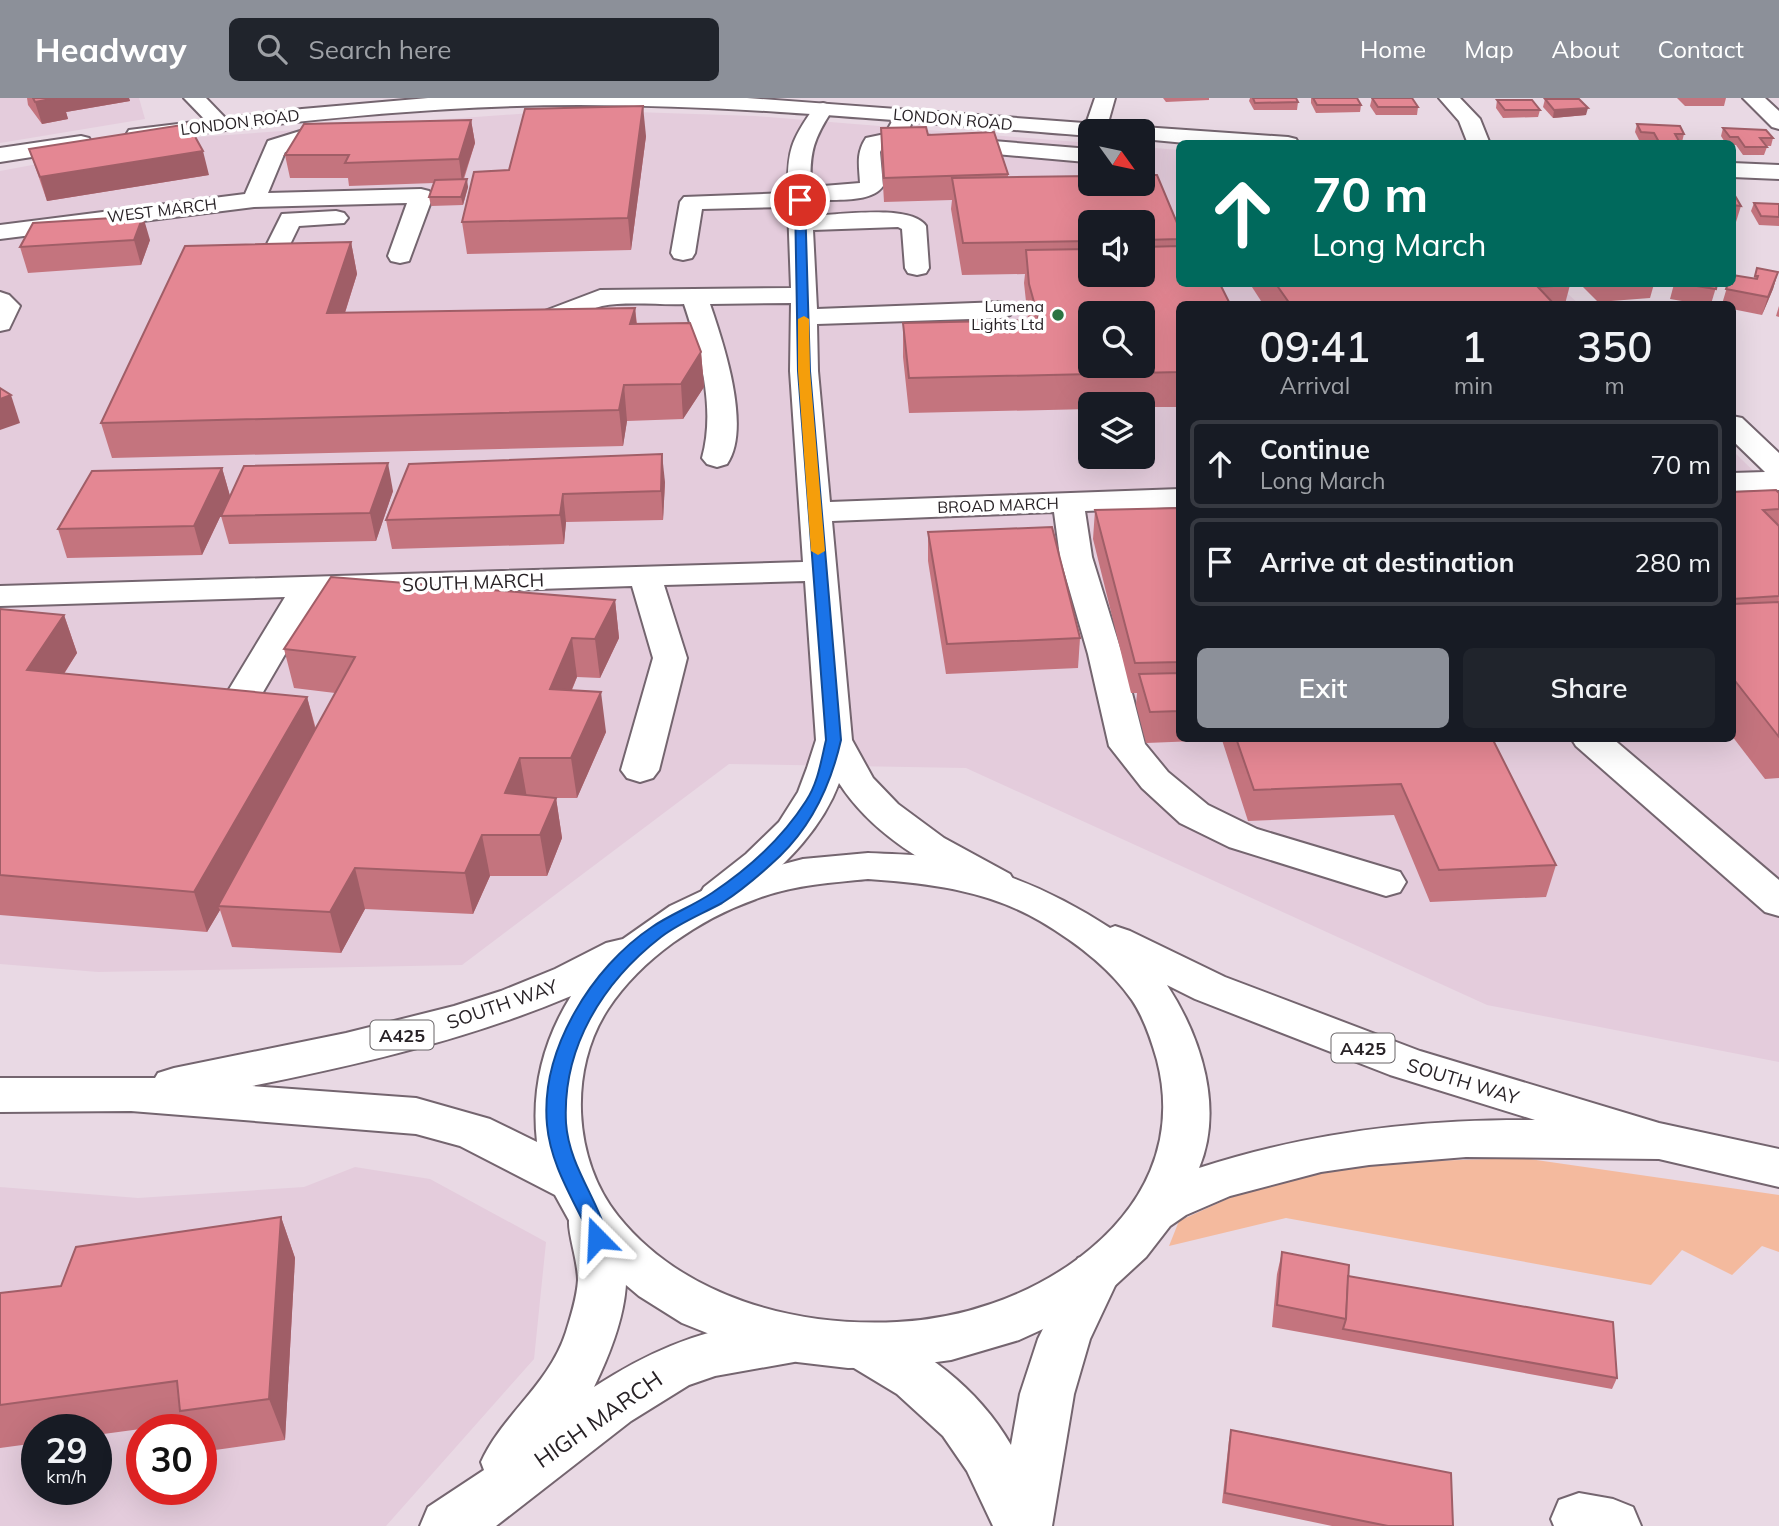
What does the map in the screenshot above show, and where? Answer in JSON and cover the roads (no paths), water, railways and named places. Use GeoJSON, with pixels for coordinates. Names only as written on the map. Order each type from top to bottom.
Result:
{"type":"FeatureCollection","features":[{"type":"Feature","properties":{"kind":"main road"},"geometry":{"type":"LineString","coordinates":[[194,98],[219,124]]}},
{"type":"Feature","properties":{"kind":"main road"},"geometry":{"type":"LineString","coordinates":[[1104,119],[1105,98]]}},
{"type":"Feature","properties":{"kind":"main road"},"geometry":{"type":"LineString","coordinates":[[1449,98],[1469,120],[1477,140]]}},
{"type":"Feature","properties":{"kind":"main road"},"geometry":{"type":"LineString","coordinates":[[1753,98],[1779,123]]}},
{"type":"Feature","properties":{"kind":"main road","name":"LONDON ROAD"},"geometry":{"type":"LineString","coordinates":[[0,155],[308,113],[520,99],[644,99],[823,108],[1078,129]]}},
{"type":"Feature","properties":{"kind":"main road"},"geometry":{"type":"LineString","coordinates":[[657,932],[718,897],[775,851],[797,827],[814,801],[826,775],[834,740],[804,371],[804,306],[797,160],[805,136],[823,108]]}},
{"type":"Feature","properties":{"kind":"main road"},"geometry":{"type":"LineString","coordinates":[[894,139],[905,115]]}},
{"type":"Feature","properties":{"kind":"main road"},"geometry":{"type":"LineString","coordinates":[[1155,135],[1230,140]]}},
{"type":"Feature","properties":{"kind":"main road"},"geometry":{"type":"LineString","coordinates":[[254,200],[276,146],[362,136]]}},
{"type":"Feature","properties":{"kind":"main road"},"geometry":{"type":"LineString","coordinates":[[800,206],[872,186],[869,152],[874,143],[894,139],[1078,154]]}},
{"type":"Feature","properties":{"kind":"main road"},"geometry":{"type":"LineString","coordinates":[[1736,170],[1779,172]]}},
{"type":"Feature","properties":{"kind":"main road"},"geometry":{"type":"LineString","coordinates":[[272,258],[290,219],[352,218],[421,196],[400,256]]}},
{"type":"Feature","properties":{"kind":"main road","name":"WEST MARCH"},"geometry":{"type":"LineString","coordinates":[[0,232],[254,200],[324,197],[352,218]]}},
{"type":"Feature","properties":{"kind":"main road"},"geometry":{"type":"LineString","coordinates":[[683,253],[692,202],[800,206],[902,220],[914,226],[917,268]]}},
{"type":"Feature","properties":{"kind":"main road"},"geometry":{"type":"LineString","coordinates":[[695,295],[708,335],[718,392],[721,448],[717,458]]}},
{"type":"Feature","properties":{"kind":"main road"},"geometry":{"type":"LineString","coordinates":[[495,322],[546,319],[600,298],[695,295],[804,306],[1001,310]]}},
{"type":"Feature","properties":{"kind":"main road"},"geometry":{"type":"LineString","coordinates":[[0,300],[6,306],[0,323]]}},
{"type":"Feature","properties":{"kind":"main road"},"geometry":{"type":"LineString","coordinates":[[1736,428],[1779,469]]}},
{"type":"Feature","properties":{"kind":"main road"},"geometry":{"type":"LineString","coordinates":[[1736,483],[1772,494]]}},
{"type":"Feature","properties":{"kind":"main road"},"geometry":{"type":"LineString","coordinates":[[1736,507],[1772,494]]}},
{"type":"Feature","properties":{"kind":"main road","name":"BROAD MARCH"},"geometry":{"type":"LineString","coordinates":[[816,512],[1176,498]]}},
{"type":"Feature","properties":{"kind":"main road"},"geometry":{"type":"LineString","coordinates":[[1068,503],[1076,557],[1105,654],[1127,746],[1155,780],[1194,814],[1243,838],[1386,882]]}},
{"type":"Feature","properties":{"kind":"main road","name":"SOUTH MARCH"},"geometry":{"type":"LineString","coordinates":[[0,596],[820,571]]}},
{"type":"Feature","properties":{"kind":"main road"},"geometry":{"type":"LineString","coordinates":[[640,770],[670,658],[645,577]]}},
{"type":"Feature","properties":{"kind":"main road"},"geometry":{"type":"LineString","coordinates":[[246,691],[309,587]]}},
{"type":"Feature","properties":{"kind":"main road"},"geometry":{"type":"LineString","coordinates":[[582,1201],[629,1262],[677,1296],[734,1322],[797,1340],[862,1346],[927,1342],[989,1328],[1047,1305],[1096,1273],[1129,1243],[1156,1209],[1183,1145],[1186,1080],[1167,1020],[1131,967],[1079,923],[1040,901],[996,884],[922,842],[892,820],[870,800],[834,740]]}},
{"type":"Feature","properties":{"kind":"main road"},"geometry":{"type":"LineString","coordinates":[[1594,742],[1779,902]]}},
{"type":"Feature","properties":{"kind":"main road"},"geometry":{"type":"LineString","coordinates":[[718,897],[785,876],[856,866],[927,869],[996,884]]}},
{"type":"Feature","properties":{"kind":"main road","name":"SOUTH WAY"},"geometry":{"type":"LineString","coordinates":[[1079,923],[1210,988],[1311,1029],[1406,1063],[1659,1141],[1779,1168]]}},
{"type":"Feature","properties":{"kind":"main road","name":"SOUTH WAY"},"geometry":{"type":"LineString","coordinates":[[131,1094],[403,1035],[480,1015],[578,976],[657,932]]}},
{"type":"Feature","properties":{"kind":"main road","name":"HIGH MARCH"},"geometry":{"type":"LineString","coordinates":[[452,1524],[549,1416],[579,1368],[593,1329],[603,1283],[601,1254],[556,1125],[560,1069],[579,1017],[613,971],[657,932]]}},
{"type":"Feature","properties":{"kind":"main road","name":"SOUTH WAY"},"geometry":{"type":"LineString","coordinates":[[0,1095],[131,1094],[416,1116],[474,1132],[582,1201]]}},
{"type":"Feature","properties":{"kind":"main road","name":"SOUTH WAY"},"geometry":{"type":"LineString","coordinates":[[1156,1209],[1232,1177],[1279,1163],[1346,1150],[1433,1140],[1659,1141]]}},
{"type":"Feature","properties":{"kind":"main road"},"geometry":{"type":"LineString","coordinates":[[1023,1526],[1047,1394],[1064,1339],[1096,1273]]}},
{"type":"Feature","properties":{"kind":"main road","name":"HIGH MARCH"},"geometry":{"type":"LineString","coordinates":[[452,1524],[623,1397],[672,1368],[733,1348],[797,1340]]}},
{"type":"Feature","properties":{"kind":"main road"},"geometry":{"type":"LineString","coordinates":[[862,1346],[903,1367],[930,1388],[958,1417],[985,1452],[1023,1526]]}},
{"type":"Feature","properties":{"kind":"place","name":"Lumena Lights Ltd"},"geometry":{"type":"Point","coordinates":[1058,315]}}]}
